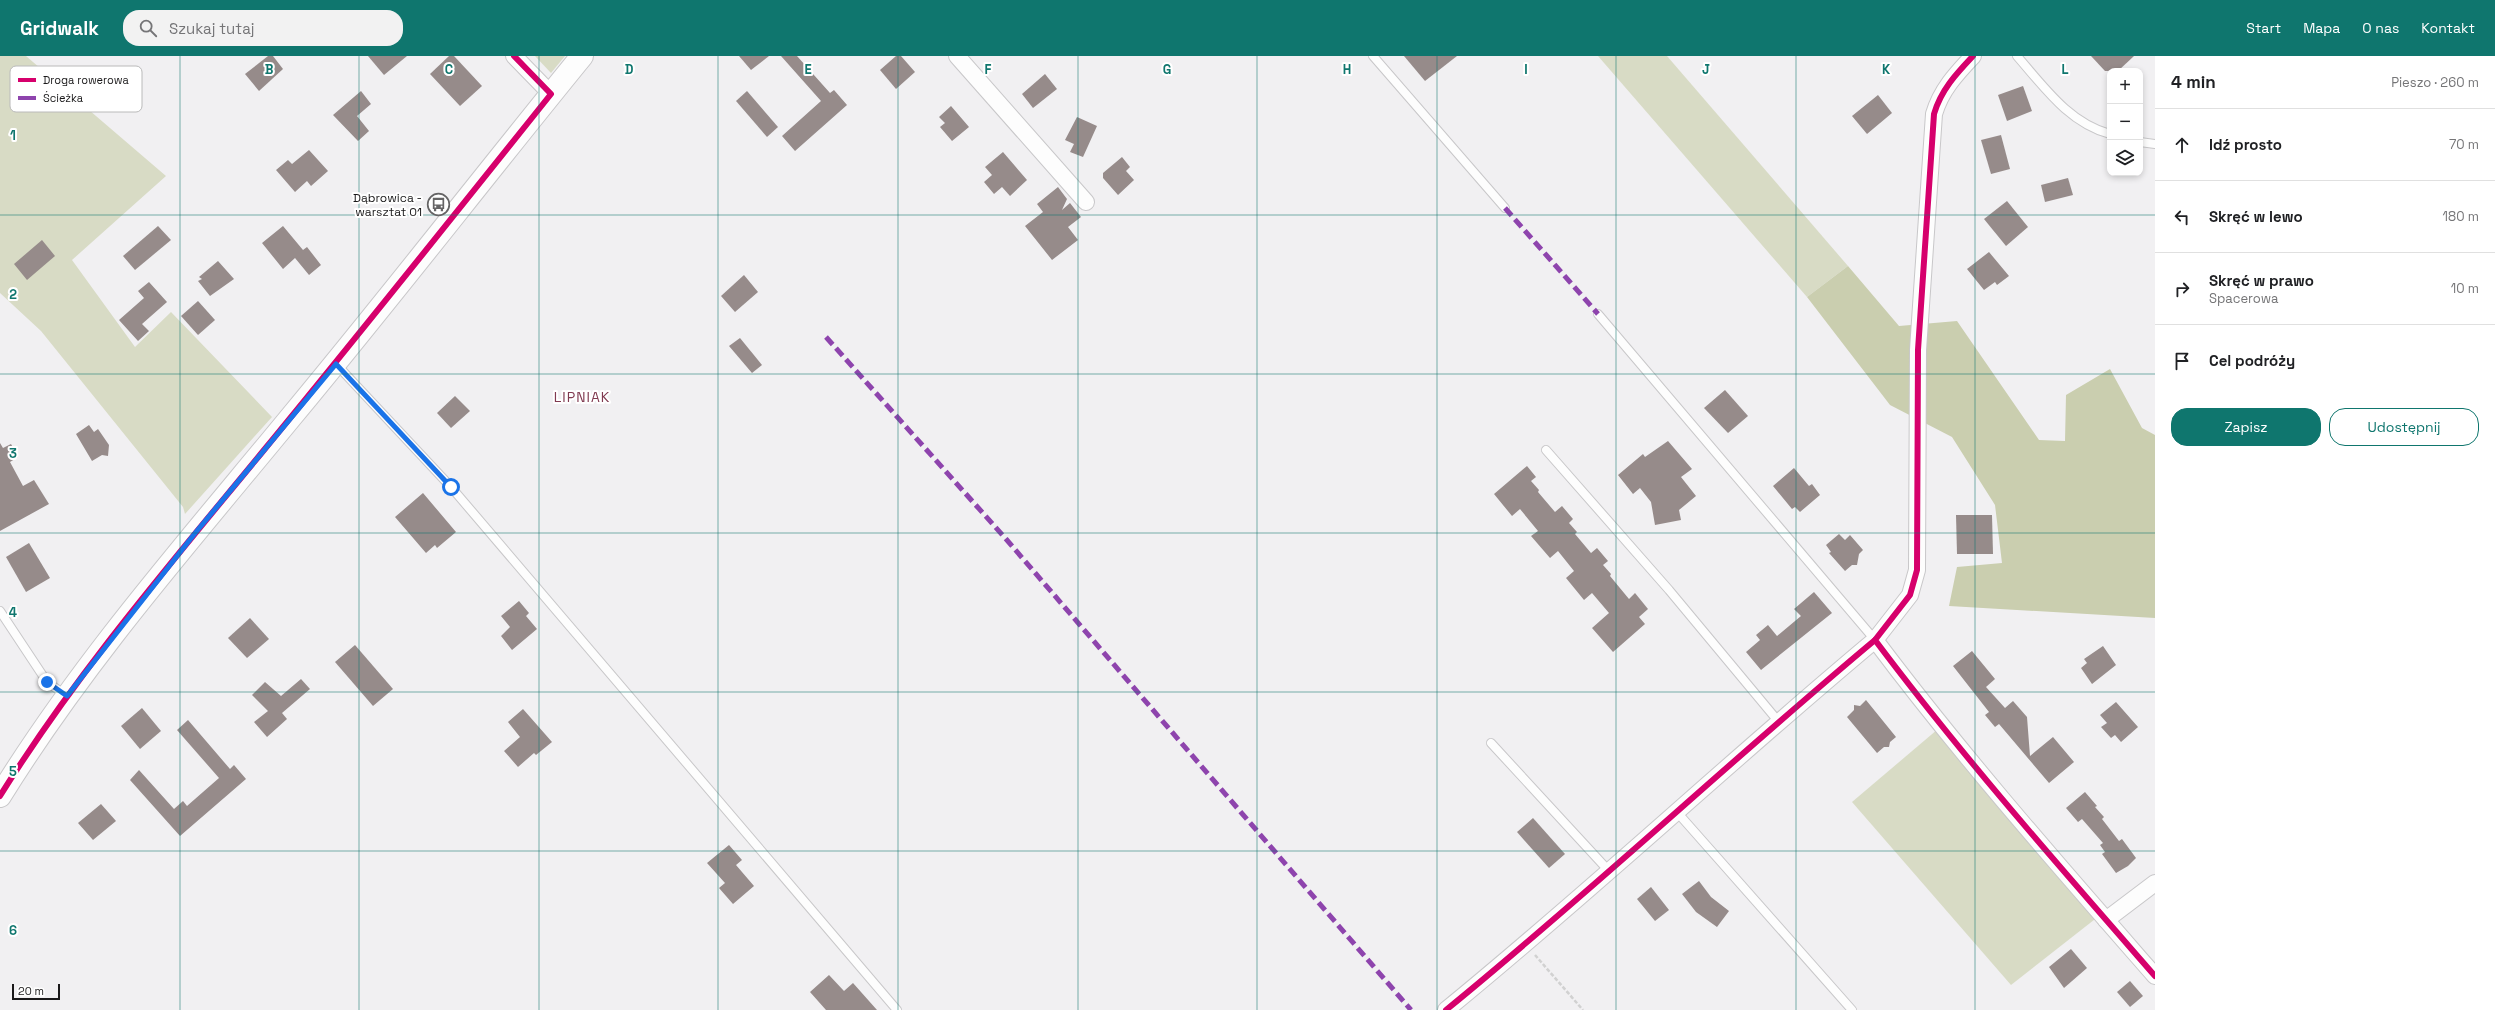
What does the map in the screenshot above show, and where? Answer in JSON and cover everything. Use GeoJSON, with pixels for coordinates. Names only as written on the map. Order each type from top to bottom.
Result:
{"type":"FeatureCollection","features":[{"type":"Feature","properties":{"kind":"street"},"geometry":{"type":"LineString","coordinates":[[514,56],[552,94]]}},
{"type":"Feature","properties":{"kind":"street"},"geometry":{"type":"LineString","coordinates":[[2,788],[67,696],[196,532],[336,364],[582,56]]}},
{"type":"Feature","properties":{"kind":"street"},"geometry":{"type":"LineString","coordinates":[[957,56],[1086,202]]}},
{"type":"Feature","properties":{"kind":"street"},"geometry":{"type":"LineString","coordinates":[[1446,1010],[1525,944],[1778,721],[1875,640],[1910,595],[1917,570],[1918,350],[1934,114],[1943,91],[1973,56]]}},
{"type":"Feature","properties":{"kind":"street"},"geometry":{"type":"LineString","coordinates":[[1875,640],[1908,686],[1957,746],[2155,976]]}},
{"type":"Feature","properties":{"kind":"street"},"geometry":{"type":"LineString","coordinates":[[2106,920],[2155,883]]}},
{"type":"Feature","properties":{"kind":"lane"},"geometry":{"type":"LineString","coordinates":[[1373,56],[1505,208]]}},
{"type":"Feature","properties":{"kind":"lane"},"geometry":{"type":"LineString","coordinates":[[2017,56],[2066,111],[2093,130],[2107,133]]}},
{"type":"Feature","properties":{"kind":"lane"},"geometry":{"type":"LineString","coordinates":[[2143,142],[2155,144]]}},
{"type":"Feature","properties":{"kind":"lane"},"geometry":{"type":"LineString","coordinates":[[1598,314],[1875,640]]}},
{"type":"Feature","properties":{"kind":"lane"},"geometry":{"type":"LineString","coordinates":[[336,364],[451,487],[897,1010]]}},
{"type":"Feature","properties":{"kind":"lane"},"geometry":{"type":"LineString","coordinates":[[1546,450],[1669,590],[1778,721]]}},
{"type":"Feature","properties":{"kind":"lane"},"geometry":{"type":"LineString","coordinates":[[0,611],[47,682],[67,696]]}},
{"type":"Feature","properties":{"kind":"lane"},"geometry":{"type":"LineString","coordinates":[[1491,743],[1608,870]]}},
{"type":"Feature","properties":{"kind":"lane"},"geometry":{"type":"LineString","coordinates":[[1676,811],[1852,1010]]}},
{"type":"Feature","properties":{"kind":"path"},"geometry":{"type":"LineString","coordinates":[[1525,944],[1583,1010]]}},
{"type":"Feature","properties":{"kind":"green space"},"geometry":{"type":"Polygon","coordinates":[[[0,56],[26,56],[38,66],[10,66],[10,112],[91,112],[166,176],[72,260],[135,347],[171,312],[272,417],[185,514],[183,507],[41,331],[0,293],[0,56]]]}},
{"type":"Feature","properties":{"kind":"green space"},"geometry":{"type":"Polygon","coordinates":[[[535,56],[565,56],[551,73],[535,56]]]}},
{"type":"Feature","properties":{"kind":"green space"},"geometry":{"type":"Polygon","coordinates":[[[1598,56],[1667,56],[1848,266],[1807,297],[1598,56]]]}},
{"type":"Feature","properties":{"kind":"green space"},"geometry":{"type":"Polygon","coordinates":[[[1848,266],[1899,326],[1957,321],[2039,440],[2065,441],[2066,395],[2110,369],[2142,428],[2155,435],[2155,618],[1949,606],[1957,567],[2002,563],[1995,505],[1952,437],[1890,405],[1807,297],[1848,266]]]}},
{"type":"Feature","properties":{"kind":"green space"},"geometry":{"type":"Polygon","coordinates":[[[1938,729],[2099,916],[2011,985],[1852,802],[1938,729]]]}},
{"type":"Feature","properties":{"kind":"building"},"geometry":{"type":"Polygon","coordinates":[[[268,56],[273,56],[283,69],[259,91],[245,74],[268,56]]]}},
{"type":"Feature","properties":{"kind":"building"},"geometry":{"type":"Polygon","coordinates":[[[368,56],[407,56],[384,75],[368,56]]]}},
{"type":"Feature","properties":{"kind":"building"},"geometry":{"type":"Polygon","coordinates":[[[449,56],[454,56],[482,86],[460,106],[430,74],[449,56]]]}},
{"type":"Feature","properties":{"kind":"building"},"geometry":{"type":"Polygon","coordinates":[[[739,56],[769,56],[751,70],[739,56]]]}},
{"type":"Feature","properties":{"kind":"building"},"geometry":{"type":"Polygon","coordinates":[[[781,56],[797,56],[830,93],[834,90],[847,105],[795,151],[782,136],[821,101],[781,56]]]}},
{"type":"Feature","properties":{"kind":"building"},"geometry":{"type":"Polygon","coordinates":[[[896,56],[901,56],[915,72],[896,89],[880,70],[896,56]]]}},
{"type":"Feature","properties":{"kind":"building"},"geometry":{"type":"Polygon","coordinates":[[[1404,56],[1457,56],[1425,81],[1404,56]]]}},
{"type":"Feature","properties":{"kind":"building"},"geometry":{"type":"Polygon","coordinates":[[[2091,56],[2134,56],[2121,68],[2107,68],[2107,71],[2105,71],[2091,56]]]}},
{"type":"Feature","properties":{"kind":"building"},"geometry":{"type":"Polygon","coordinates":[[[1045,74],[1057,89],[1033,108],[1022,94],[1045,74]]]}},
{"type":"Feature","properties":{"kind":"building"},"geometry":{"type":"Polygon","coordinates":[[[2023,86],[2032,111],[2007,121],[1998,95],[2023,86]]]}},
{"type":"Feature","properties":{"kind":"building"},"geometry":{"type":"Polygon","coordinates":[[[361,91],[371,104],[357,116],[369,131],[358,141],[333,115],[361,91]]]}},
{"type":"Feature","properties":{"kind":"building"},"geometry":{"type":"Polygon","coordinates":[[[747,91],[778,127],[767,137],[736,101],[747,91]]]}},
{"type":"Feature","properties":{"kind":"building"},"geometry":{"type":"Polygon","coordinates":[[[1878,95],[1892,113],[1867,134],[1852,116],[1878,95]]]}},
{"type":"Feature","properties":{"kind":"building"},"geometry":{"type":"Polygon","coordinates":[[[951,106],[969,127],[952,141],[940,127],[945,123],[939,117],[951,106]]]}},
{"type":"Feature","properties":{"kind":"building"},"geometry":{"type":"Polygon","coordinates":[[[1077,117],[1097,126],[1083,157],[1070,152],[1074,144],[1065,140],[1077,117]]]}},
{"type":"Feature","properties":{"kind":"building"},"geometry":{"type":"Polygon","coordinates":[[[2001,135],[2010,169],[1991,174],[1981,140],[2001,135]]]}},
{"type":"Feature","properties":{"kind":"building"},"geometry":{"type":"Polygon","coordinates":[[[309,150],[328,171],[311,186],[307,181],[295,192],[276,170],[288,160],[292,164],[309,150]]]}},
{"type":"Feature","properties":{"kind":"building"},"geometry":{"type":"Polygon","coordinates":[[[1003,152],[1027,180],[1010,196],[1002,187],[994,194],[984,182],[992,175],[985,167],[1003,152]]]}},
{"type":"Feature","properties":{"kind":"building"},"geometry":{"type":"Polygon","coordinates":[[[1122,157],[1130,167],[1126,171],[1134,180],[1118,195],[1103,178],[1103,173],[1122,157]]]}},
{"type":"Feature","properties":{"kind":"building"},"geometry":{"type":"Polygon","coordinates":[[[2068,178],[2073,195],[2045,202],[2041,185],[2068,178]]]}},
{"type":"Feature","properties":{"kind":"building"},"geometry":{"type":"Polygon","coordinates":[[[1058,187],[1067,199],[1062,210],[1070,203],[1081,217],[1068,227],[1078,240],[1052,260],[1025,226],[1043,212],[1037,204],[1058,187]]]}},
{"type":"Feature","properties":{"kind":"building"},"geometry":{"type":"Polygon","coordinates":[[[2007,201],[2028,227],[2006,246],[1984,219],[2007,201]]]}},
{"type":"Feature","properties":{"kind":"building"},"geometry":{"type":"Polygon","coordinates":[[[158,226],[171,240],[135,270],[123,256],[158,226]]]}},
{"type":"Feature","properties":{"kind":"building"},"geometry":{"type":"Polygon","coordinates":[[[283,226],[303,250],[307,247],[321,265],[309,275],[295,258],[283,269],[262,243],[283,226]]]}},
{"type":"Feature","properties":{"kind":"building"},"geometry":{"type":"Polygon","coordinates":[[[42,240],[55,256],[27,280],[14,264],[42,240]]]}},
{"type":"Feature","properties":{"kind":"building"},"geometry":{"type":"Polygon","coordinates":[[[1989,252],[2009,276],[1997,285],[1995,282],[1984,290],[1967,269],[1989,252]]]}},
{"type":"Feature","properties":{"kind":"building"},"geometry":{"type":"Polygon","coordinates":[[[218,261],[234,279],[210,296],[198,281],[202,279],[199,277],[218,261]]]}},
{"type":"Feature","properties":{"kind":"building"},"geometry":{"type":"Polygon","coordinates":[[[744,275],[758,292],[735,312],[721,296],[744,275]]]}},
{"type":"Feature","properties":{"kind":"building"},"geometry":{"type":"Polygon","coordinates":[[[149,282],[167,302],[142,324],[149,331],[138,341],[119,320],[144,298],[138,291],[149,282]]]}},
{"type":"Feature","properties":{"kind":"building"},"geometry":{"type":"Polygon","coordinates":[[[198,301],[215,320],[198,335],[181,316],[198,301]]]}},
{"type":"Feature","properties":{"kind":"building"},"geometry":{"type":"Polygon","coordinates":[[[740,338],[762,365],[752,373],[729,346],[740,338]]]}},
{"type":"Feature","properties":{"kind":"building"},"geometry":{"type":"Polygon","coordinates":[[[1725,390],[1748,416],[1728,433],[1704,408],[1725,390]]]}},
{"type":"Feature","properties":{"kind":"building"},"geometry":{"type":"Polygon","coordinates":[[[455,396],[470,411],[451,428],[437,413],[455,396]]]}},
{"type":"Feature","properties":{"kind":"building"},"geometry":{"type":"Polygon","coordinates":[[[89,425],[94,432],[98,429],[109,445],[108,456],[102,455],[92,461],[76,434],[89,425]]]}},
{"type":"Feature","properties":{"kind":"building"},"geometry":{"type":"Polygon","coordinates":[[[1668,441],[1692,469],[1681,477],[1696,496],[1679,510],[1681,520],[1655,525],[1651,502],[1640,488],[1633,494],[1618,475],[1643,454],[1645,457],[1668,441]]]}},
{"type":"Feature","properties":{"kind":"building"},"geometry":{"type":"Polygon","coordinates":[[[0,443],[3,448],[11,444],[18,457],[10,462],[23,486],[34,480],[49,504],[0,531],[0,443]]]}},
{"type":"Feature","properties":{"kind":"building"},"geometry":{"type":"Polygon","coordinates":[[[1527,466],[1536,477],[1531,481],[1539,490],[1538,492],[1555,512],[1562,506],[1573,519],[1569,523],[1577,532],[1575,534],[1591,553],[1597,548],[1608,561],[1603,565],[1629,599],[1635,593],[1648,609],[1639,617],[1645,624],[1613,652],[1592,628],[1609,613],[1592,593],[1584,600],[1566,578],[1574,571],[1558,551],[1550,558],[1531,536],[1538,531],[1520,509],[1512,516],[1494,494],[1527,466]]]}},
{"type":"Feature","properties":{"kind":"building"},"geometry":{"type":"Polygon","coordinates":[[[1794,468],[1809,486],[1812,484],[1820,495],[1800,512],[1795,507],[1792,509],[1773,486],[1794,468]]]}},
{"type":"Feature","properties":{"kind":"building"},"geometry":{"type":"Polygon","coordinates":[[[423,493],[456,532],[437,548],[435,545],[426,553],[395,517],[423,493]]]}},
{"type":"Feature","properties":{"kind":"building"},"geometry":{"type":"Polygon","coordinates":[[[1956,515],[1992,515],[1993,554],[1957,554],[1956,515]]]}},
{"type":"Feature","properties":{"kind":"building"},"geometry":{"type":"Polygon","coordinates":[[[1839,534],[1845,540],[1850,535],[1863,550],[1859,554],[1857,565],[1852,565],[1845,571],[1829,553],[1831,552],[1826,545],[1839,534]]]}},
{"type":"Feature","properties":{"kind":"building"},"geometry":{"type":"Polygon","coordinates":[[[29,543],[50,578],[26,592],[6,557],[29,543]]]}},
{"type":"Feature","properties":{"kind":"building"},"geometry":{"type":"Polygon","coordinates":[[[1814,592],[1832,613],[1761,670],[1746,652],[1760,640],[1756,635],[1768,625],[1777,636],[1801,616],[1794,609],[1814,592]]]}},
{"type":"Feature","properties":{"kind":"building"},"geometry":{"type":"Polygon","coordinates":[[[519,601],[529,613],[526,616],[537,629],[512,650],[501,636],[510,627],[501,616],[519,601]]]}},
{"type":"Feature","properties":{"kind":"building"},"geometry":{"type":"Polygon","coordinates":[[[250,618],[269,639],[247,658],[228,638],[250,618]]]}},
{"type":"Feature","properties":{"kind":"building"},"geometry":{"type":"Polygon","coordinates":[[[355,645],[393,689],[373,706],[335,662],[355,645]]]}},
{"type":"Feature","properties":{"kind":"building"},"geometry":{"type":"Polygon","coordinates":[[[2103,646],[2116,665],[2092,684],[2081,668],[2087,663],[2084,659],[2103,646]]]}},
{"type":"Feature","properties":{"kind":"building"},"geometry":{"type":"Polygon","coordinates":[[[1972,651],[1995,679],[1986,687],[2005,708],[2013,701],[2027,717],[2030,756],[2053,737],[2074,762],[2049,783],[1999,724],[1995,727],[1985,715],[1989,712],[1953,666],[1972,651]]]}},
{"type":"Feature","properties":{"kind":"building"},"geometry":{"type":"Polygon","coordinates":[[[301,679],[310,689],[282,713],[287,719],[267,737],[254,722],[268,711],[252,695],[265,682],[281,696],[301,679]]]}},
{"type":"Feature","properties":{"kind":"building"},"geometry":{"type":"Polygon","coordinates":[[[1866,700],[1896,737],[1890,742],[1889,747],[1884,747],[1877,753],[1847,717],[1854,710],[1854,705],[1860,706],[1866,700]]]}},
{"type":"Feature","properties":{"kind":"building"},"geometry":{"type":"Polygon","coordinates":[[[2116,702],[2138,727],[2121,742],[2115,735],[2111,738],[2101,727],[2107,723],[2100,715],[2116,702]]]}},
{"type":"Feature","properties":{"kind":"building"},"geometry":{"type":"Polygon","coordinates":[[[142,708],[161,731],[140,749],[121,726],[142,708]]]}},
{"type":"Feature","properties":{"kind":"building"},"geometry":{"type":"Polygon","coordinates":[[[523,709],[552,742],[536,755],[534,753],[518,767],[504,751],[520,737],[508,722],[523,709]]]}},
{"type":"Feature","properties":{"kind":"building"},"geometry":{"type":"Polygon","coordinates":[[[188,720],[230,769],[234,765],[246,779],[180,836],[130,780],[139,770],[174,809],[183,801],[187,806],[219,778],[177,730],[188,720]]]}},
{"type":"Feature","properties":{"kind":"building"},"geometry":{"type":"Polygon","coordinates":[[[2085,792],[2097,806],[2095,807],[2104,817],[2102,819],[2119,841],[2122,839],[2136,858],[2128,866],[2116,873],[2102,854],[2105,852],[2100,845],[2103,843],[2082,819],[2078,822],[2066,808],[2085,792]]]}},
{"type":"Feature","properties":{"kind":"building"},"geometry":{"type":"Polygon","coordinates":[[[101,804],[116,821],[93,840],[78,823],[101,804]]]}},
{"type":"Feature","properties":{"kind":"building"},"geometry":{"type":"Polygon","coordinates":[[[1533,818],[1565,854],[1549,868],[1517,832],[1533,818]]]}},
{"type":"Feature","properties":{"kind":"building"},"geometry":{"type":"Polygon","coordinates":[[[729,845],[742,860],[736,865],[754,886],[733,904],[719,888],[725,883],[707,863],[729,845]]]}},
{"type":"Feature","properties":{"kind":"building"},"geometry":{"type":"Polygon","coordinates":[[[1699,881],[1711,897],[1729,911],[1717,927],[1696,912],[1682,894],[1699,881]]]}},
{"type":"Feature","properties":{"kind":"building"},"geometry":{"type":"Polygon","coordinates":[[[1651,887],[1669,910],[1655,921],[1637,899],[1651,887]]]}},
{"type":"Feature","properties":{"kind":"building"},"geometry":{"type":"Polygon","coordinates":[[[2071,949],[2087,968],[2064,988],[2049,967],[2071,949]]]}},
{"type":"Feature","properties":{"kind":"building"},"geometry":{"type":"Polygon","coordinates":[[[829,975],[844,991],[853,983],[877,1010],[826,1010],[810,992],[829,975]]]}},
{"type":"Feature","properties":{"kind":"building"},"geometry":{"type":"Polygon","coordinates":[[[2130,981],[2143,996],[2130,1007],[2117,992],[2130,981]]]}},
{"type":"Feature","properties":{"kind":"marked path"},"geometry":{"type":"LineString","coordinates":[[1505,208],[1598,314]]}},
{"type":"Feature","properties":{"kind":"marked path"},"geometry":{"type":"LineString","coordinates":[[826,337],[1006,539],[1411,1010]]}},
{"type":"Feature","properties":{"kind":"cycle path"},"geometry":{"type":"LineString","coordinates":[[0,796],[61,705],[126,618],[444,228],[551,94],[514,56]]}},
{"type":"Feature","properties":{"kind":"cycle path"},"geometry":{"type":"LineString","coordinates":[[1973,56],[1945,90],[1934,114],[1918,350],[1917,570],[1910,595],[1875,640],[1942,726],[2047,852],[2155,976]]}},
{"type":"Feature","properties":{"kind":"cycle path"},"geometry":{"type":"LineString","coordinates":[[1446,1010],[1554,919],[1767,732],[1875,640]]}},
{"type":"Feature","properties":{"kind":"place","name":"Dąbrowica - warsztat 01"},"geometry":{"type":"Point","coordinates":[438,205]}},
{"type":"Feature","properties":{"kind":"district","name":"LIPNIAK"},"geometry":{"type":"Point","coordinates":[582,397]}},
{"type":"Feature","properties":{"kind":"route"},"geometry":{"type":"LineString","coordinates":[[47,682],[67,696],[113,635],[196,532],[336,364],[349,376],[451,487]]}}]}
